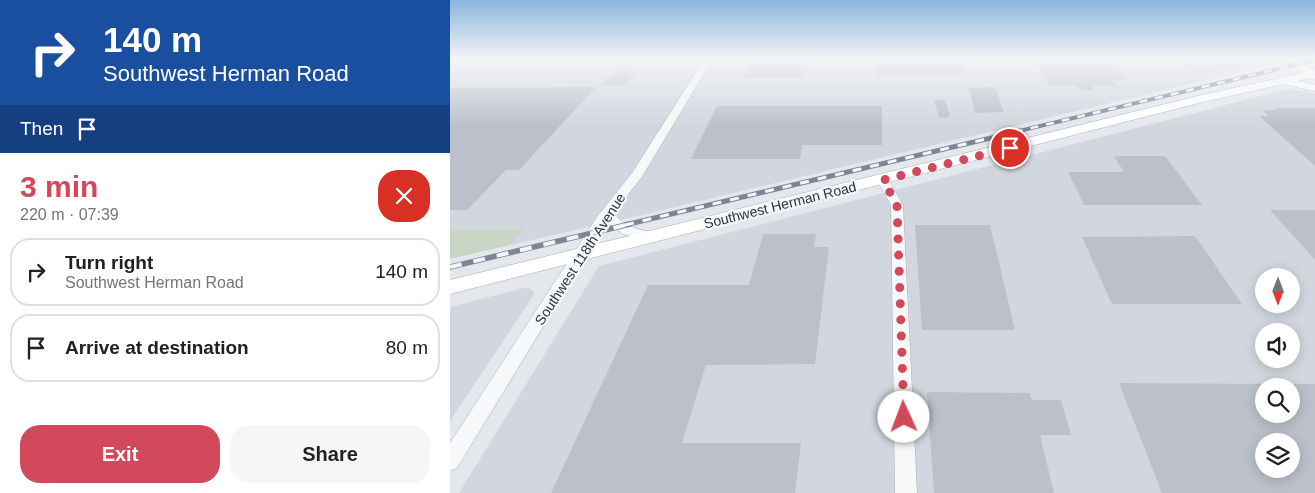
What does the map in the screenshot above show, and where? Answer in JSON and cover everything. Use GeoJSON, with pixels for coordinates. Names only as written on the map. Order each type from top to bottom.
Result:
{"type":"FeatureCollection","features":[{"type":"Feature","properties":{"kind":"main road","name":"Southwest Herman Road"},"geometry":{"type":"LineString","coordinates":[[450,288],[1282,81]]}},
{"type":"Feature","properties":{"kind":"street","name":"Southwest 118th Avenue"},"geometry":{"type":"LineString","coordinates":[[450,461],[581,254],[608,213],[637,175],[695,81]]}},
{"type":"Feature","properties":{"kind":"street"},"geometry":{"type":"LineString","coordinates":[[883,180],[897,205],[906,493]]}},
{"type":"Feature","properties":{"kind":"street"},"geometry":{"type":"LineString","coordinates":[[608,213],[618,226],[632,233],[654,237]]}},
{"type":"Feature","properties":{"kind":"shaded area"},"geometry":{"type":"Polygon","coordinates":[[[450,81],[1202,81],[510,245],[523,229],[450,230],[450,81]]]}},
{"type":"Feature","properties":{"kind":"shaded area"},"geometry":{"type":"Polygon","coordinates":[[[1289,89],[1315,93],[1315,493],[459,493],[599,266],[1289,89]]]}},
{"type":"Feature","properties":{"kind":"shaded area"},"geometry":{"type":"Polygon","coordinates":[[[528,287],[535,293],[450,421],[450,307],[528,287]]]}},
{"type":"Feature","properties":{"kind":"green space"},"geometry":{"type":"Polygon","coordinates":[[[524,229],[510,245],[450,259],[450,230],[524,229]]]}},
{"type":"Feature","properties":{"kind":"building"},"geometry":{"type":"Polygon","coordinates":[[[606,81],[628,81],[625,85],[602,85],[606,81]]]}},
{"type":"Feature","properties":{"kind":"building"},"geometry":{"type":"Polygon","coordinates":[[[1047,81],[1112,81],[1116,86],[1090,85],[1094,90],[1080,90],[1076,85],[1049,85],[1047,81]]]}},
{"type":"Feature","properties":{"kind":"building"},"geometry":{"type":"Polygon","coordinates":[[[596,87],[519,170],[506,170],[467,210],[450,210],[450,88],[596,87]]]}},
{"type":"Feature","properties":{"kind":"building"},"geometry":{"type":"Polygon","coordinates":[[[995,87],[1004,112],[975,113],[969,88],[995,87]]]}},
{"type":"Feature","properties":{"kind":"building"},"geometry":{"type":"Polygon","coordinates":[[[934,100],[945,100],[950,117],[939,118],[934,100]]]}},
{"type":"Feature","properties":{"kind":"building"},"geometry":{"type":"Polygon","coordinates":[[[717,106],[882,106],[882,145],[802,145],[800,159],[691,159],[717,106]]]}},
{"type":"Feature","properties":{"kind":"building"},"geometry":{"type":"Polygon","coordinates":[[[1276,108],[1315,108],[1315,166],[1259,116],[1269,116],[1262,110],[1278,110],[1276,108]]]}},
{"type":"Feature","properties":{"kind":"building"},"geometry":{"type":"Polygon","coordinates":[[[1114,156],[1165,156],[1202,205],[1084,205],[1068,172],[1124,172],[1114,156]]]}},
{"type":"Feature","properties":{"kind":"building"},"geometry":{"type":"Polygon","coordinates":[[[1270,210],[1315,210],[1315,260],[1270,210]]]}},
{"type":"Feature","properties":{"kind":"building"},"geometry":{"type":"Polygon","coordinates":[[[915,225],[990,225],[1015,330],[922,330],[915,225]]]}},
{"type":"Feature","properties":{"kind":"building"},"geometry":{"type":"Polygon","coordinates":[[[763,234],[816,234],[814,247],[829,247],[815,364],[706,365],[682,443],[801,443],[795,493],[551,493],[648,285],[749,285],[763,234]]]}},
{"type":"Feature","properties":{"kind":"building"},"geometry":{"type":"Polygon","coordinates":[[[1195,236],[1242,304],[1112,304],[1082,237],[1195,236]]]}},
{"type":"Feature","properties":{"kind":"building"},"geometry":{"type":"Polygon","coordinates":[[[1119,383],[1255,384],[1255,423],[1300,423],[1300,384],[1315,384],[1315,493],[1162,493],[1119,383]]]}},
{"type":"Feature","properties":{"kind":"building"},"geometry":{"type":"Polygon","coordinates":[[[927,392],[1030,393],[1032,400],[1061,400],[1071,435],[1040,435],[1054,493],[934,493],[927,392]]]}},
{"type":"Feature","properties":{"kind":"railway"},"geometry":{"type":"LineString","coordinates":[[1015,132],[1227,81]]}},
{"type":"Feature","properties":{"kind":"railway"},"geometry":{"type":"LineString","coordinates":[[625,225],[1020,131]]}},
{"type":"Feature","properties":{"kind":"railway"},"geometry":{"type":"LineString","coordinates":[[450,267],[630,224]]}},
{"type":"Feature","properties":{"kind":"route"},"geometry":{"type":"LineString","coordinates":[[904,417],[897,205],[896,200],[883,180],[1010,148]]}}]}
